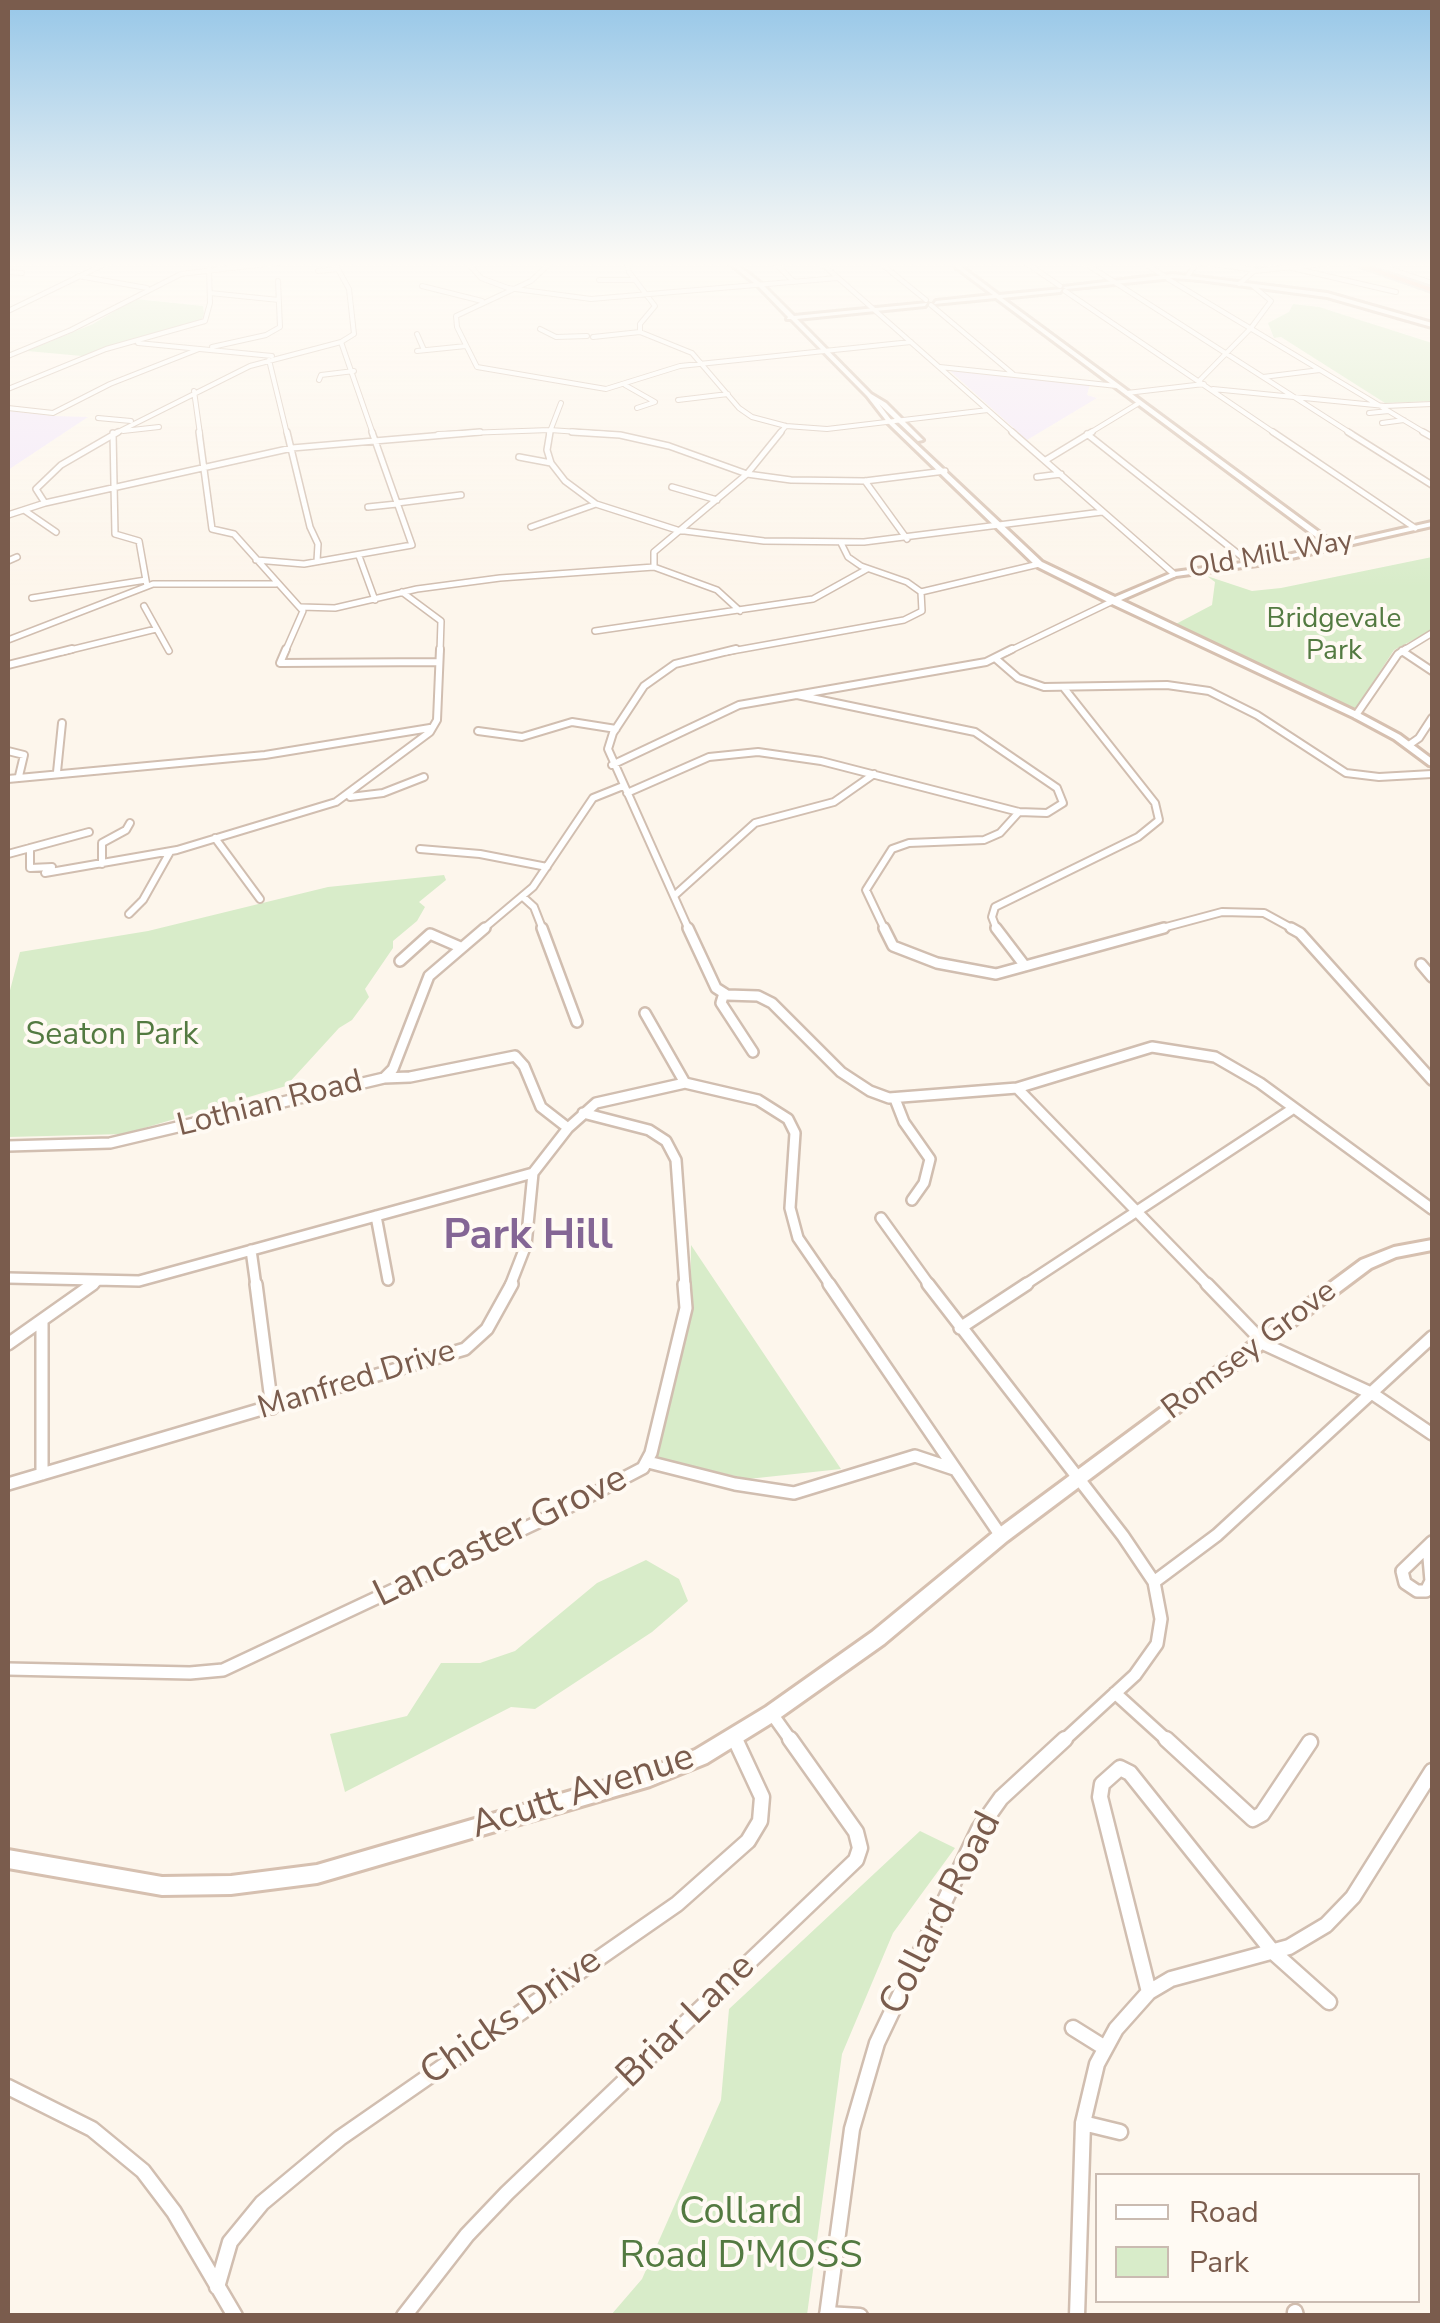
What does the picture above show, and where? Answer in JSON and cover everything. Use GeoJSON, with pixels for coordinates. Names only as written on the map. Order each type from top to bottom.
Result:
{"type":"FeatureCollection","features":[{"type":"Feature","properties":{"kind":"street"},"geometry":{"type":"LineString","coordinates":[[8,389],[50,370]]}},
{"type":"Feature","properties":{"kind":"street"},"geometry":{"type":"LineString","coordinates":[[8,408],[53,413],[146,370]]}},
{"type":"Feature","properties":{"kind":"street"},"geometry":{"type":"LineString","coordinates":[[45,503],[36,494],[37,488],[70,459],[194,391],[244,370]]}},
{"type":"Feature","properties":{"kind":"street"},"geometry":{"type":"LineString","coordinates":[[272,370],[309,524],[318,544],[317,561]]}},
{"type":"Feature","properties":{"kind":"street"},"geometry":{"type":"LineString","coordinates":[[493,370],[590,388],[625,385],[661,370]]}},
{"type":"Feature","properties":{"kind":"street"},"geometry":{"type":"LineString","coordinates":[[708,370],[749,415],[786,426],[827,429],[988,410]]}},
{"type":"Feature","properties":{"kind":"street"},"geometry":{"type":"LineString","coordinates":[[845,370],[890,422],[1040,564],[1356,715],[1409,745],[1432,764]]}},
{"type":"Feature","properties":{"kind":"street"},"geometry":{"type":"LineString","coordinates":[[944,370],[1174,574]]}},
{"type":"Feature","properties":{"kind":"street"},"geometry":{"type":"LineString","coordinates":[[976,370],[1117,386]]}},
{"type":"Feature","properties":{"kind":"street"},"geometry":{"type":"LineString","coordinates":[[1010,370],[1014,374]]}},
{"type":"Feature","properties":{"kind":"street"},"geometry":{"type":"LineString","coordinates":[[1096,370],[1333,546]]}},
{"type":"Feature","properties":{"kind":"street"},"geometry":{"type":"LineString","coordinates":[[1184,370],[1415,528]]}},
{"type":"Feature","properties":{"kind":"street"},"geometry":{"type":"LineString","coordinates":[[1127,393],[1201,382],[1211,370]]}},
{"type":"Feature","properties":{"kind":"street"},"geometry":{"type":"LineString","coordinates":[[1252,370],[1432,485]]}},
{"type":"Feature","properties":{"kind":"street"},"geometry":{"type":"LineString","coordinates":[[1263,377],[1317,370]]}},
{"type":"Feature","properties":{"kind":"street"},"geometry":{"type":"LineString","coordinates":[[1321,370],[1432,437]]}},
{"type":"Feature","properties":{"kind":"street"},"geometry":{"type":"LineString","coordinates":[[256,560],[304,564],[412,545],[354,371],[320,375],[319,380]]}},
{"type":"Feature","properties":{"kind":"street"},"geometry":{"type":"LineString","coordinates":[[625,385],[655,402],[637,408]]}},
{"type":"Feature","properties":{"kind":"street"},"geometry":{"type":"LineString","coordinates":[[1210,389],[1380,406],[1432,404]]}},
{"type":"Feature","properties":{"kind":"street"},"geometry":{"type":"LineString","coordinates":[[194,391],[212,530],[234,534],[299,606],[303,617]]}},
{"type":"Feature","properties":{"kind":"street"},"geometry":{"type":"LineString","coordinates":[[678,400],[728,394]]}},
{"type":"Feature","properties":{"kind":"street"},"geometry":{"type":"LineString","coordinates":[[869,396],[902,420],[929,456]]}},
{"type":"Feature","properties":{"kind":"street"},"geometry":{"type":"LineString","coordinates":[[1046,460],[1139,402]]}},
{"type":"Feature","properties":{"kind":"street"},"geometry":{"type":"LineString","coordinates":[[561,403],[550,430],[551,462],[569,484],[596,504],[676,530],[764,542],[841,543],[1102,512]]}},
{"type":"Feature","properties":{"kind":"street"},"geometry":{"type":"LineString","coordinates":[[1368,413],[1388,411]]}},
{"type":"Feature","properties":{"kind":"street"},"geometry":{"type":"LineString","coordinates":[[98,418],[134,422]]}},
{"type":"Feature","properties":{"kind":"street"},"geometry":{"type":"LineString","coordinates":[[476,420],[480,431]]}},
{"type":"Feature","properties":{"kind":"street"},"geometry":{"type":"LineString","coordinates":[[1382,423],[1404,420]]}},
{"type":"Feature","properties":{"kind":"street"},"geometry":{"type":"LineString","coordinates":[[654,566],[654,552],[747,474],[786,426]]}},
{"type":"Feature","properties":{"kind":"street"},"geometry":{"type":"LineString","coordinates":[[114,433],[159,427]]}},
{"type":"Feature","properties":{"kind":"street"},"geometry":{"type":"LineString","coordinates":[[8,515],[45,503],[292,448],[480,431],[550,430],[633,437],[747,474],[813,482],[865,481],[944,471]]}},
{"type":"Feature","properties":{"kind":"street"},"geometry":{"type":"LineString","coordinates":[[114,433],[114,534],[139,541],[146,583]]}},
{"type":"Feature","properties":{"kind":"street"},"geometry":{"type":"LineString","coordinates":[[1087,434],[1252,564]]}},
{"type":"Feature","properties":{"kind":"street"},"geometry":{"type":"LineString","coordinates":[[519,457],[551,462]]}},
{"type":"Feature","properties":{"kind":"street"},"geometry":{"type":"LineString","coordinates":[[1036,477],[1061,474]]}},
{"type":"Feature","properties":{"kind":"street"},"geometry":{"type":"LineString","coordinates":[[865,481],[907,538]]}},
{"type":"Feature","properties":{"kind":"street"},"geometry":{"type":"LineString","coordinates":[[672,487],[717,500]]}},
{"type":"Feature","properties":{"kind":"street"},"geometry":{"type":"LineString","coordinates":[[368,508],[461,495]]}},
{"type":"Feature","properties":{"kind":"street"},"geometry":{"type":"LineString","coordinates":[[531,528],[596,504]]}},
{"type":"Feature","properties":{"kind":"street"},"geometry":{"type":"LineString","coordinates":[[24,510],[56,532]]}},
{"type":"Feature","properties":{"kind":"street","name":"Old Mill Way"},"geometry":{"type":"LineString","coordinates":[[1114,601],[1174,574],[1252,564],[1432,524]]}},
{"type":"Feature","properties":{"kind":"street"},"geometry":{"type":"LineString","coordinates":[[841,543],[848,556],[867,569],[907,582],[921,592],[925,604],[922,611],[904,620],[763,643],[675,664],[644,686],[608,749],[709,977],[724,994],[758,996],[772,1003],[841,1072],[870,1091],[895,1098],[1017,1088],[1142,1049],[1160,1048],[1226,1061],[1432,1209]]}},
{"type":"Feature","properties":{"kind":"street"},"geometry":{"type":"LineString","coordinates":[[360,556],[375,600]]}},
{"type":"Feature","properties":{"kind":"street"},"geometry":{"type":"LineString","coordinates":[[8,561],[16,557]]}},
{"type":"Feature","properties":{"kind":"street"},"geometry":{"type":"LineString","coordinates":[[921,592],[1040,564]]}},
{"type":"Feature","properties":{"kind":"street"},"geometry":{"type":"LineString","coordinates":[[438,662],[280,663],[303,617],[402,592],[500,578],[654,566],[717,590],[740,611]]}},
{"type":"Feature","properties":{"kind":"street"},"geometry":{"type":"LineString","coordinates":[[594,631],[820,598],[867,569]]}},
{"type":"Feature","properties":{"kind":"street"},"geometry":{"type":"LineString","coordinates":[[32,598],[146,583],[276,584]]}},
{"type":"Feature","properties":{"kind":"street"},"geometry":{"type":"LineString","coordinates":[[8,640],[146,583]]}},
{"type":"Feature","properties":{"kind":"street"},"geometry":{"type":"LineString","coordinates":[[347,797],[433,728],[437,720],[440,619],[402,592]]}},
{"type":"Feature","properties":{"kind":"street"},"geometry":{"type":"LineString","coordinates":[[612,765],[739,704],[995,658],[1114,601]]}},
{"type":"Feature","properties":{"kind":"street"},"geometry":{"type":"LineString","coordinates":[[144,606],[169,652]]}},
{"type":"Feature","properties":{"kind":"street"},"geometry":{"type":"LineString","coordinates":[[299,606],[322,610]]}},
{"type":"Feature","properties":{"kind":"street"},"geometry":{"type":"LineString","coordinates":[[8,666],[156,629]]}},
{"type":"Feature","properties":{"kind":"street"},"geometry":{"type":"LineString","coordinates":[[1356,715],[1402,650],[1432,633]]}},
{"type":"Feature","properties":{"kind":"street"},"geometry":{"type":"LineString","coordinates":[[1402,650],[1432,672]]}},
{"type":"Feature","properties":{"kind":"street"},"geometry":{"type":"LineString","coordinates":[[995,658],[1023,681],[1064,688],[1195,688],[1228,698],[1258,714],[1346,773],[1379,777],[1432,774]]}},
{"type":"Feature","properties":{"kind":"street"},"geometry":{"type":"LineString","coordinates":[[1025,966],[996,930],[992,917],[995,908],[1138,837],[1160,820],[1155,803],[1064,688]]}},
{"type":"Feature","properties":{"kind":"street"},"geometry":{"type":"LineString","coordinates":[[625,790],[728,754],[793,756],[1018,812],[1051,812],[1061,806],[1063,796],[978,734],[797,695]]}},
{"type":"Feature","properties":{"kind":"street"},"geometry":{"type":"LineString","coordinates":[[1409,745],[1419,738],[1432,718]]}},
{"type":"Feature","properties":{"kind":"street"},"geometry":{"type":"LineString","coordinates":[[478,732],[522,738],[572,722],[616,729]]}},
{"type":"Feature","properties":{"kind":"street"},"geometry":{"type":"LineString","coordinates":[[57,772],[62,723]]}},
{"type":"Feature","properties":{"kind":"street"},"geometry":{"type":"LineString","coordinates":[[8,779],[266,755],[433,728]]}},
{"type":"Feature","properties":{"kind":"street"},"geometry":{"type":"LineString","coordinates":[[8,751],[24,755],[20,776]]}},
{"type":"Feature","properties":{"kind":"street"},"geometry":{"type":"LineString","coordinates":[[674,896],[755,823],[834,802],[874,774]]}},
{"type":"Feature","properties":{"kind":"street"},"geometry":{"type":"LineString","coordinates":[[44,873],[170,852],[347,797],[383,794],[424,777]]}},
{"type":"Feature","properties":{"kind":"street","name":"Lothian Road"},"geometry":{"type":"LineString","coordinates":[[8,1146],[110,1143],[384,1078],[398,1058],[429,976],[523,897],[593,798],[605,790],[625,790]]}},
{"type":"Feature","properties":{"kind":"street"},"geometry":{"type":"LineString","coordinates":[[1018,812],[1000,834],[984,840],[897,847],[887,856],[866,890],[886,938],[897,949],[937,963],[991,974],[1222,912],[1250,910],[1275,917],[1300,932],[1358,990],[1432,1080]]}},
{"type":"Feature","properties":{"kind":"street"},"geometry":{"type":"LineString","coordinates":[[102,864],[103,842],[126,830],[130,822]]}},
{"type":"Feature","properties":{"kind":"street"},"geometry":{"type":"LineString","coordinates":[[8,854],[90,832]]}},
{"type":"Feature","properties":{"kind":"street"},"geometry":{"type":"LineString","coordinates":[[215,838],[260,899]]}},
{"type":"Feature","properties":{"kind":"street"},"geometry":{"type":"LineString","coordinates":[[30,848],[32,868],[68,864],[71,869]]}},
{"type":"Feature","properties":{"kind":"street"},"geometry":{"type":"LineString","coordinates":[[420,849],[480,854],[546,867]]}},
{"type":"Feature","properties":{"kind":"street"},"geometry":{"type":"LineString","coordinates":[[130,914],[170,852]]}},
{"type":"Feature","properties":{"kind":"street"},"geometry":{"type":"LineString","coordinates":[[523,897],[534,907],[576,1022]]}},
{"type":"Feature","properties":{"kind":"street"},"geometry":{"type":"LineString","coordinates":[[400,961],[430,934],[460,947]]}},
{"type":"Feature","properties":{"kind":"street"},"geometry":{"type":"LineString","coordinates":[[1421,964],[1432,977]]}},
{"type":"Feature","properties":{"kind":"street"},"geometry":{"type":"LineString","coordinates":[[724,994],[721,999],[725,1011],[752,1052]]}},
{"type":"Feature","properties":{"kind":"street"},"geometry":{"type":"LineString","coordinates":[[645,1013],[686,1083]]}},
{"type":"Feature","properties":{"kind":"street"},"geometry":{"type":"LineString","coordinates":[[384,1078],[410,1077],[514,1056],[524,1066],[540,1107],[568,1128]]}},
{"type":"Feature","properties":{"kind":"street"},"geometry":{"type":"LineString","coordinates":[[8,1278],[139,1281],[533,1172],[568,1128],[596,1104],[686,1083],[758,1100],[788,1119],[795,1133],[790,1208],[798,1238],[1001,1536]]}},
{"type":"Feature","properties":{"kind":"street"},"geometry":{"type":"LineString","coordinates":[[1017,1088],[1262,1342],[1373,1394],[1432,1434]]}},
{"type":"Feature","properties":{"kind":"street"},"geometry":{"type":"LineString","coordinates":[[895,1098],[904,1122],[930,1159],[924,1183],[912,1200]]}},
{"type":"Feature","properties":{"kind":"street"},"geometry":{"type":"LineString","coordinates":[[960,1328],[1294,1108]]}},
{"type":"Feature","properties":{"kind":"street","name":"Lancaster Grove"},"geometry":{"type":"LineString","coordinates":[[8,1669],[190,1674],[223,1670],[636,1474],[648,1462],[686,1308],[676,1160],[666,1141],[648,1130],[583,1113]]}},
{"type":"Feature","properties":{"kind":"street","name":"Manfred Drive"},"geometry":{"type":"LineString","coordinates":[[8,1484],[449,1356],[475,1343],[502,1304],[522,1263],[533,1172]]}},
{"type":"Feature","properties":{"kind":"street"},"geometry":{"type":"LineString","coordinates":[[376,1216],[388,1280]]}},
{"type":"Feature","properties":{"kind":"street"},"geometry":{"type":"LineString","coordinates":[[881,1218],[1154,1582],[1217,1536],[1432,1337]]}},
{"type":"Feature","properties":{"kind":"street","name":"Romsey Grove"},"geometry":{"type":"LineString","coordinates":[[1078,1480],[1366,1264],[1394,1252],[1432,1246]]}},
{"type":"Feature","properties":{"kind":"street"},"geometry":{"type":"LineString","coordinates":[[250,1250],[272,1408]]}},
{"type":"Feature","properties":{"kind":"street"},"geometry":{"type":"LineString","coordinates":[[8,1344],[96,1282]]}},
{"type":"Feature","properties":{"kind":"street"},"geometry":{"type":"LineString","coordinates":[[42,1321],[42,1474]]}},
{"type":"Feature","properties":{"kind":"street"},"geometry":{"type":"LineString","coordinates":[[648,1462],[794,1493],[915,1456],[955,1469]]}},
{"type":"Feature","properties":{"kind":"street","name":"Acutt Avenue"},"geometry":{"type":"LineString","coordinates":[[8,1859],[162,1886],[231,1885],[317,1874],[650,1777],[701,1757],[772,1713],[878,1638],[1001,1536],[1078,1480]]}},
{"type":"Feature","properties":{"kind":"street","name":"Collard Road"},"geometry":{"type":"LineString","coordinates":[[827,2315],[852,2130],[877,2043],[979,1830],[1001,1798],[1135,1675],[1157,1644],[1161,1619],[1154,1582]]}},
{"type":"Feature","properties":{"kind":"street"},"geometry":{"type":"LineString","coordinates":[[1115,1692],[1254,1819],[1262,1814],[1310,1742]]}},
{"type":"Feature","properties":{"kind":"street","name":"Briar Lane"},"geometry":{"type":"LineString","coordinates":[[404,2316],[468,2234],[507,2193],[856,1860],[860,1848],[856,1832],[772,1713]]}},
{"type":"Feature","properties":{"kind":"street","name":"Chicks Drive"},"geometry":{"type":"LineString","coordinates":[[218,2287],[230,2242],[251,2213],[275,2192],[340,2138],[677,1904],[748,1841],[760,1821],[762,1798],[734,1737]]}},
{"type":"Feature","properties":{"kind":"street"},"geometry":{"type":"LineString","coordinates":[[1149,1992],[1100,1798],[1102,1784],[1120,1768],[1130,1773],[1273,1952],[1329,2002]]}},
{"type":"Feature","properties":{"kind":"street"},"geometry":{"type":"LineString","coordinates":[[1077,2316],[1083,2123],[1097,2064],[1105,2048],[1133,2006],[1149,1992],[1190,1972],[1273,1952],[1309,1938],[1342,1910],[1432,1771]]}},
{"type":"Feature","properties":{"kind":"street"},"geometry":{"type":"LineString","coordinates":[[1073,2028],[1105,2048]]}},
{"type":"Feature","properties":{"kind":"street"},"geometry":{"type":"LineString","coordinates":[[8,2087],[92,2128],[143,2171],[174,2212],[236,2316]]}},
{"type":"Feature","properties":{"kind":"street"},"geometry":{"type":"LineString","coordinates":[[1083,2123],[1120,2132]]}},
{"type":"Feature","properties":{"kind":"street"},"geometry":{"type":"LineString","coordinates":[[827,2315],[860,2316]]}},
{"type":"Feature","properties":{"kind":"shaded area"},"geometry":{"type":"Polygon","coordinates":[[[950,370],[1090,384],[1087,395],[1097,398],[1027,440],[950,370]]]}},
{"type":"Feature","properties":{"kind":"shaded area"},"geometry":{"type":"Polygon","coordinates":[[[8,411],[53,416],[88,417],[8,470],[8,411]]]}},
{"type":"Feature","properties":{"kind":"green space"},"geometry":{"type":"Polygon","coordinates":[[[1334,370],[1432,370],[1432,401],[1385,403],[1334,370]]]}},
{"type":"Feature","properties":{"kind":"green space","name":"Bridgevale Park"},"geometry":{"type":"Polygon","coordinates":[[[1432,557],[1432,630],[1394,650],[1355,710],[1174,625],[1212,605],[1215,582],[1207,576],[1252,591],[1432,557]]]}},
{"type":"Feature","properties":{"kind":"green space","name":"Seaton Park"},"geometry":{"type":"Polygon","coordinates":[[[444,875],[446,880],[419,902],[425,907],[417,921],[393,941],[393,948],[365,989],[369,997],[352,1020],[339,1028],[286,1086],[124,1134],[8,1137],[8,998],[20,952],[148,931],[328,887],[444,875]]]}},
{"type":"Feature","properties":{"kind":"green space"},"geometry":{"type":"Polygon","coordinates":[[[691,1245],[841,1469],[748,1479],[657,1458],[690,1305],[691,1245]]]}},
{"type":"Feature","properties":{"kind":"green space"},"geometry":{"type":"Polygon","coordinates":[[[646,1560],[679,1579],[688,1601],[652,1632],[535,1709],[511,1707],[345,1792],[330,1734],[407,1716],[441,1663],[480,1663],[515,1651],[597,1583],[646,1560]]]}},
{"type":"Feature","properties":{"kind":"green space","name":"Collard Road D'MOSS"},"geometry":{"type":"Polygon","coordinates":[[[920,1831],[955,1848],[893,1933],[842,2054],[807,2315],[611,2315],[642,2279],[721,2100],[729,2009],[920,1831]]]}},
{"type":"Feature","properties":{"kind":"district","name":"Park Hill"},"geometry":{"type":"Point","coordinates":[528,1238]}}]}
